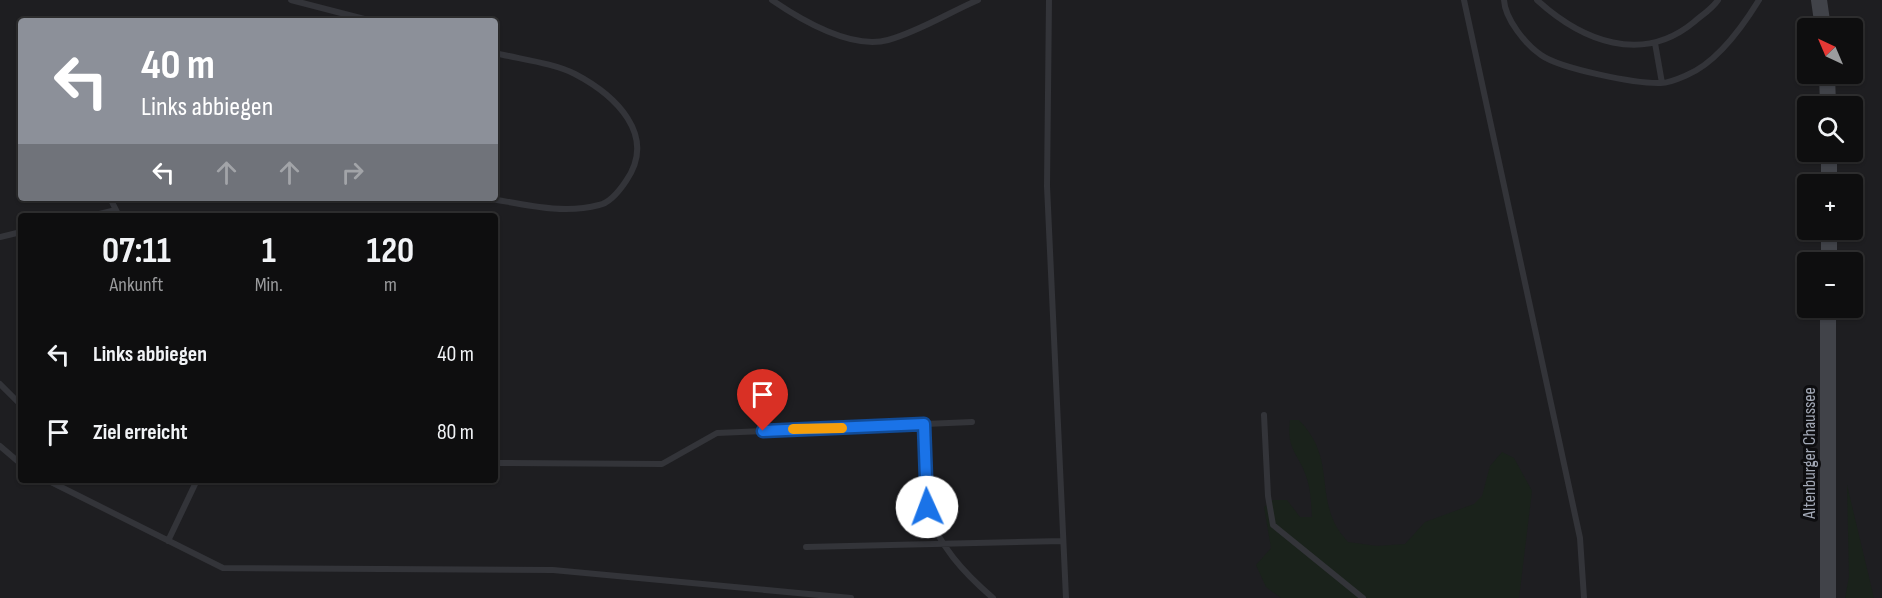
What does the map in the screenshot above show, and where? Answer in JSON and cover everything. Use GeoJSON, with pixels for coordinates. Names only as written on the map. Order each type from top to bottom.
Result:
{"type":"FeatureCollection","features":[{"type":"Feature","properties":{"kind":"main road"},"geometry":{"type":"LineString","coordinates":[[1819,0],[1822,18]]}},
{"type":"Feature","properties":{"kind":"main road","name":"Altenburger Chaussee"},"geometry":{"type":"LineString","coordinates":[[1828,318],[1828,598]]}},
{"type":"Feature","properties":{"kind":"lane"},"geometry":{"type":"LineString","coordinates":[[291,0],[360,18]]}},
{"type":"Feature","properties":{"kind":"lane"},"geometry":{"type":"LineString","coordinates":[[772,0],[804,22],[865,42],[888,40],[978,0]]}},
{"type":"Feature","properties":{"kind":"lane"},"geometry":{"type":"LineString","coordinates":[[1049,0],[1047,186],[1066,598]]}},
{"type":"Feature","properties":{"kind":"lane"},"geometry":{"type":"LineString","coordinates":[[1464,0],[1580,538],[1584,598]]}},
{"type":"Feature","properties":{"kind":"lane"},"geometry":{"type":"LineString","coordinates":[[1504,0],[1504,8],[1519,32],[1541,55],[1562,65],[1622,78],[1662,83],[1690,74],[1717,53],[1743,27],[1759,0]]}},
{"type":"Feature","properties":{"kind":"lane"},"geometry":{"type":"LineString","coordinates":[[1537,0],[1559,20],[1585,34],[1624,45],[1655,44],[1685,29],[1718,0]]}},
{"type":"Feature","properties":{"kind":"lane"},"geometry":{"type":"LineString","coordinates":[[1655,44],[1662,83]]}},
{"type":"Feature","properties":{"kind":"lane"},"geometry":{"type":"LineString","coordinates":[[498,54],[573,73],[591,84],[620,107],[633,126],[638,143],[636,167],[620,190],[602,205],[568,211],[498,200]]}},
{"type":"Feature","properties":{"kind":"lane"},"geometry":{"type":"LineString","coordinates":[[0,237],[18,233]]}},
{"type":"Feature","properties":{"kind":"lane"},"geometry":{"type":"LineString","coordinates":[[0,384],[18,402]]}},
{"type":"Feature","properties":{"kind":"lane"},"geometry":{"type":"LineString","coordinates":[[1264,415],[1268,496],[1273,525],[1363,598]]}},
{"type":"Feature","properties":{"kind":"lane"},"geometry":{"type":"LineString","coordinates":[[498,463],[662,464],[717,433],[972,422]]}},
{"type":"Feature","properties":{"kind":"lane"},"geometry":{"type":"LineString","coordinates":[[924,424],[927,507],[943,544],[969,578],[993,598]]}},
{"type":"Feature","properties":{"kind":"lane"},"geometry":{"type":"LineString","coordinates":[[0,446],[18,461]]}},
{"type":"Feature","properties":{"kind":"lane"},"geometry":{"type":"LineString","coordinates":[[56,483],[223,568],[554,570],[851,598]]}},
{"type":"Feature","properties":{"kind":"lane"},"geometry":{"type":"LineString","coordinates":[[168,540],[196,483]]}},
{"type":"Feature","properties":{"kind":"lane"},"geometry":{"type":"LineString","coordinates":[[806,547],[1063,541]]}},
{"type":"Feature","properties":{"kind":"shaded area"},"geometry":{"type":"Polygon","coordinates":[[[0,0],[1882,0],[1882,598],[0,598],[0,0]]]}},
{"type":"Feature","properties":{"kind":"shaded area"},"geometry":{"type":"Polygon","coordinates":[[[1290,420],[1299,420],[1317,446],[1329,509],[1335,525],[1348,542],[1377,546],[1405,544],[1425,522],[1474,504],[1482,496],[1490,466],[1502,452],[1514,458],[1532,491],[1519,598],[1281,598],[1266,587],[1256,565],[1271,548],[1264,507],[1273,500],[1287,500],[1300,517],[1312,517],[1308,484],[1290,439],[1290,420]]]}},
{"type":"Feature","properties":{"kind":"shaded area"},"geometry":{"type":"Polygon","coordinates":[[[1847,485],[1874,598],[1845,598],[1849,577],[1847,485]]]}},
{"type":"Feature","properties":{"kind":"slow traffic"},"geometry":{"type":"LineString","coordinates":[[793,429],[842,428]]}},
{"type":"Feature","properties":{"kind":"route"},"geometry":{"type":"LineString","coordinates":[[763,431],[924,424],[927,507]]}}]}
